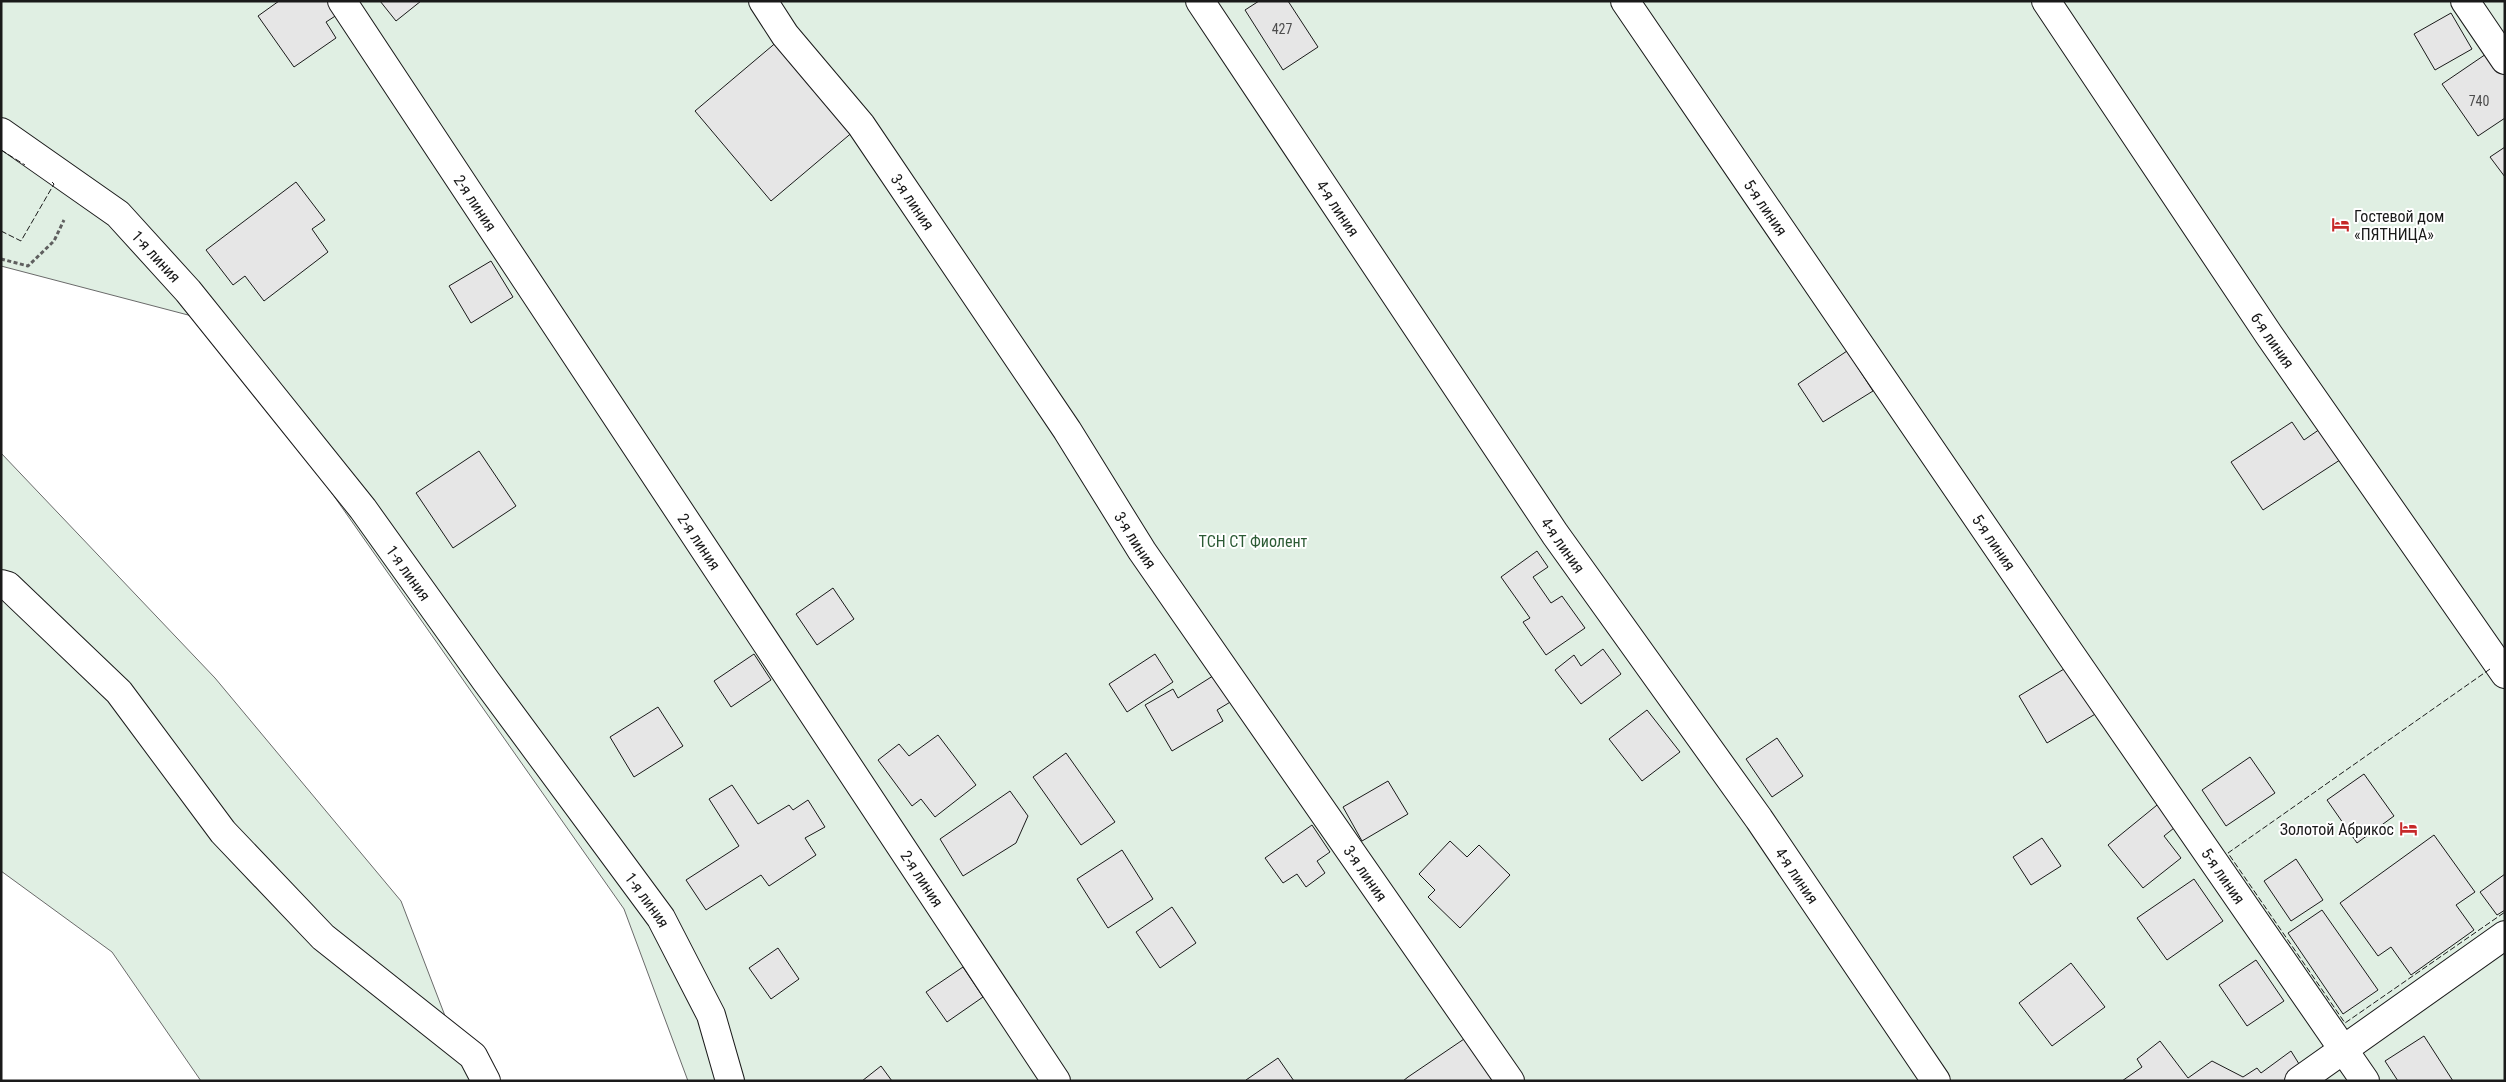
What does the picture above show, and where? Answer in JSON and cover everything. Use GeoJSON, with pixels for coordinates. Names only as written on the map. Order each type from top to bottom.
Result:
{"type":"FeatureCollection","features":[{"type":"Feature","properties":{"kind":"street","name":"2-я линия"},"geometry":{"type":"LineString","coordinates":[[342,1],[1056,1081]]}},
{"type":"Feature","properties":{"kind":"street","name":"3-я линия"},"geometry":{"type":"LineString","coordinates":[[762,1],[785,35],[867,134],[1067,430],[1142,551],[1510,1081]]}},
{"type":"Feature","properties":{"kind":"street","name":"4-я линия"},"geometry":{"type":"LineString","coordinates":[[1200,1],[1555,534],[1759,819],[1936,1081]]}},
{"type":"Feature","properties":{"kind":"street","name":"5-я линия"},"geometry":{"type":"LineString","coordinates":[[1625,1],[2069,652],[2345,1049],[2365,1081]]}},
{"type":"Feature","properties":{"kind":"street","name":"6-я линия"},"geometry":{"type":"LineString","coordinates":[[2046,1],[2269,335],[2505,674]]}},
{"type":"Feature","properties":{"kind":"street"},"geometry":{"type":"LineString","coordinates":[[2465,1],[2505,60]]}},
{"type":"Feature","properties":{"kind":"street","name":"1-я линия"},"geometry":{"type":"LineString","coordinates":[[1,132],[118,214],[188,291],[363,509],[486,681],[661,918],[711,1015],[730,1081]]}},
{"type":"Feature","properties":{"kind":"street"},"geometry":{"type":"LineString","coordinates":[[1,584],[8,586],[119,692],[223,832],[323,937],[472,1056],[486,1081]]}},
{"type":"Feature","properties":{"kind":"street"},"geometry":{"type":"LineString","coordinates":[[2299,1081],[2505,935]]}},
{"type":"Feature","properties":{"kind":"path"},"geometry":{"type":"LineString","coordinates":[[1,260],[28,266],[54,241],[79,186]]}},
{"type":"Feature","properties":{"kind":"green space","name":"ТСН СТ Фиолент"},"geometry":{"type":"Polygon","coordinates":[[[1,1],[2505,1],[2505,1081],[688,1081],[624,909],[211,321],[1,266],[1,1]]]}},
{"type":"Feature","properties":{"kind":"green space"},"geometry":{"type":"Polygon","coordinates":[[[1,453],[215,678],[401,901],[470,1081],[201,1081],[112,952],[1,871],[1,453]]]}},
{"type":"Feature","properties":{"kind":"building"},"geometry":{"type":"Polygon","coordinates":[[[279,1],[332,1],[340,13],[326,22],[336,38],[294,67],[258,16],[279,1]]]}},
{"type":"Feature","properties":{"kind":"building"},"geometry":{"type":"Polygon","coordinates":[[[380,1],[421,1],[396,21],[380,1]]]}},
{"type":"Feature","properties":{"kind":"building"},"geometry":{"type":"Polygon","coordinates":[[[1259,1],[1288,1],[1318,47],[1283,70],[1245,10],[1259,1]]]}},
{"type":"Feature","properties":{"kind":"building"},"geometry":{"type":"Polygon","coordinates":[[[2451,13],[2472,49],[2435,70],[2414,34],[2451,13]]]}},
{"type":"Feature","properties":{"kind":"building"},"geometry":{"type":"Polygon","coordinates":[[[785,35],[861,125],[771,201],[695,111],[785,35]]]}},
{"type":"Feature","properties":{"kind":"building"},"geometry":{"type":"Polygon","coordinates":[[[2489,52],[2505,74],[2505,118],[2478,136],[2442,84],[2489,52]]]}},
{"type":"Feature","properties":{"kind":"building"},"geometry":{"type":"Polygon","coordinates":[[[2505,147],[2505,177],[2490,157],[2505,147]]]}},
{"type":"Feature","properties":{"kind":"building"},"geometry":{"type":"Polygon","coordinates":[[[296,182],[325,220],[312,229],[328,252],[264,301],[245,276],[233,285],[206,250],[296,182]]]}},
{"type":"Feature","properties":{"kind":"building"},"geometry":{"type":"Polygon","coordinates":[[[491,261],[513,297],[471,323],[449,286],[491,261]]]}},
{"type":"Feature","properties":{"kind":"building"},"geometry":{"type":"Polygon","coordinates":[[[1847,351],[1873,391],[1823,422],[1798,384],[1847,351]]]}},
{"type":"Feature","properties":{"kind":"building"},"geometry":{"type":"Polygon","coordinates":[[[2292,422],[2304,440],[2323,427],[2343,458],[2263,510],[2231,462],[2292,422]]]}},
{"type":"Feature","properties":{"kind":"building"},"geometry":{"type":"Polygon","coordinates":[[[479,451],[516,506],[453,548],[416,493],[479,451]]]}},
{"type":"Feature","properties":{"kind":"building"},"geometry":{"type":"Polygon","coordinates":[[[1537,551],[1548,567],[1533,577],[1551,603],[1562,596],[1585,628],[1546,655],[1523,622],[1530,618],[1501,577],[1537,551]]]}},
{"type":"Feature","properties":{"kind":"building"},"geometry":{"type":"Polygon","coordinates":[[[833,588],[854,619],[817,645],[796,614],[833,588]]]}},
{"type":"Feature","properties":{"kind":"building"},"geometry":{"type":"Polygon","coordinates":[[[1603,649],[1621,674],[1581,704],[1555,670],[1574,655],[1581,666],[1603,649]]]}},
{"type":"Feature","properties":{"kind":"building"},"geometry":{"type":"Polygon","coordinates":[[[754,654],[771,680],[731,707],[714,681],[754,654]]]}},
{"type":"Feature","properties":{"kind":"building"},"geometry":{"type":"Polygon","coordinates":[[[1155,654],[1173,682],[1127,712],[1109,684],[1155,654]]]}},
{"type":"Feature","properties":{"kind":"building"},"geometry":{"type":"Polygon","coordinates":[[[2069,666],[2097,713],[2047,743],[2019,696],[2069,666]]]}},
{"type":"Feature","properties":{"kind":"building"},"geometry":{"type":"Polygon","coordinates":[[[1216,674],[1232,701],[1217,710],[1223,721],[1172,751],[1145,705],[1173,689],[1178,698],[1216,674]]]}},
{"type":"Feature","properties":{"kind":"building"},"geometry":{"type":"Polygon","coordinates":[[[658,707],[683,746],[634,777],[610,737],[658,707]]]}},
{"type":"Feature","properties":{"kind":"building"},"geometry":{"type":"Polygon","coordinates":[[[1647,710],[1680,752],[1642,781],[1609,739],[1647,710]]]}},
{"type":"Feature","properties":{"kind":"building"},"geometry":{"type":"Polygon","coordinates":[[[938,735],[976,785],[935,817],[921,799],[912,806],[878,760],[899,744],[909,756],[938,735]]]}},
{"type":"Feature","properties":{"kind":"building"},"geometry":{"type":"Polygon","coordinates":[[[1777,738],[1803,776],[1772,797],[1746,759],[1777,738]]]}},
{"type":"Feature","properties":{"kind":"building"},"geometry":{"type":"Polygon","coordinates":[[[1066,753],[1115,822],[1081,845],[1033,777],[1066,753]]]}},
{"type":"Feature","properties":{"kind":"building"},"geometry":{"type":"Polygon","coordinates":[[[2250,757],[2275,793],[2226,826],[2202,790],[2250,757]]]}},
{"type":"Feature","properties":{"kind":"building"},"geometry":{"type":"Polygon","coordinates":[[[2364,774],[2394,816],[2357,843],[2327,800],[2364,774]]]}},
{"type":"Feature","properties":{"kind":"building"},"geometry":{"type":"Polygon","coordinates":[[[1388,781],[1408,814],[1362,841],[1343,807],[1388,781]]]}},
{"type":"Feature","properties":{"kind":"building"},"geometry":{"type":"Polygon","coordinates":[[[732,785],[758,824],[789,805],[793,810],[808,800],[825,827],[805,838],[816,855],[769,886],[761,875],[706,910],[686,880],[739,846],[709,799],[732,785]]]}},
{"type":"Feature","properties":{"kind":"building"},"geometry":{"type":"Polygon","coordinates":[[[1010,791],[1028,816],[1016,843],[963,876],[940,839],[1010,791]]]}},
{"type":"Feature","properties":{"kind":"building"},"geometry":{"type":"Polygon","coordinates":[[[2162,801],[2179,824],[2164,836],[2181,858],[2143,888],[2108,845],[2162,801]]]}},
{"type":"Feature","properties":{"kind":"building"},"geometry":{"type":"Polygon","coordinates":[[[1312,825],[1330,852],[1317,861],[1325,873],[1306,887],[1297,874],[1283,883],[1265,858],[1312,825]]]}},
{"type":"Feature","properties":{"kind":"building"},"geometry":{"type":"Polygon","coordinates":[[[2434,835],[2475,892],[2456,905],[2474,930],[2411,975],[2391,947],[2378,956],[2340,903],[2434,835]]]}},
{"type":"Feature","properties":{"kind":"building"},"geometry":{"type":"Polygon","coordinates":[[[2042,838],[2061,866],[2031,885],[2013,857],[2042,838]]]}},
{"type":"Feature","properties":{"kind":"building"},"geometry":{"type":"Polygon","coordinates":[[[1450,841],[1467,857],[1479,845],[1510,875],[1460,928],[1428,897],[1435,890],[1419,874],[1450,841]]]}},
{"type":"Feature","properties":{"kind":"building"},"geometry":{"type":"Polygon","coordinates":[[[1122,850],[1153,899],[1108,928],[1077,879],[1122,850]]]}},
{"type":"Feature","properties":{"kind":"building"},"geometry":{"type":"Polygon","coordinates":[[[2296,859],[2323,900],[2291,921],[2264,881],[2296,859]]]}},
{"type":"Feature","properties":{"kind":"building"},"geometry":{"type":"Polygon","coordinates":[[[2505,874],[2505,910],[2497,915],[2480,892],[2505,874]]]}},
{"type":"Feature","properties":{"kind":"building"},"geometry":{"type":"Polygon","coordinates":[[[2194,879],[2223,921],[2167,960],[2137,918],[2194,879]]]}},
{"type":"Feature","properties":{"kind":"building"},"geometry":{"type":"Polygon","coordinates":[[[1172,907],[1196,943],[1160,968],[1136,932],[1172,907]]]}},
{"type":"Feature","properties":{"kind":"building"},"geometry":{"type":"Polygon","coordinates":[[[2322,910],[2378,990],[2343,1014],[2288,933],[2322,910]]]}},
{"type":"Feature","properties":{"kind":"building"},"geometry":{"type":"Polygon","coordinates":[[[778,948],[799,979],[771,999],[749,968],[778,948]]]}},
{"type":"Feature","properties":{"kind":"building"},"geometry":{"type":"Polygon","coordinates":[[[2256,960],[2284,1001],[2247,1026],[2219,985],[2256,960]]]}},
{"type":"Feature","properties":{"kind":"building"},"geometry":{"type":"Polygon","coordinates":[[[2071,963],[2105,1007],[2052,1046],[2019,1003],[2071,963]]]}},
{"type":"Feature","properties":{"kind":"building"},"geometry":{"type":"Polygon","coordinates":[[[963,967],[983,997],[947,1022],[926,992],[963,967]]]}},
{"type":"Feature","properties":{"kind":"building"},"geometry":{"type":"Polygon","coordinates":[[[2424,1036],[2453,1081],[2398,1081],[2385,1061],[2424,1036]]]}},
{"type":"Feature","properties":{"kind":"building"},"geometry":{"type":"Polygon","coordinates":[[[1467,1037],[1498,1081],[1403,1081],[1408,1077],[1467,1037]]]}},
{"type":"Feature","properties":{"kind":"building"},"geometry":{"type":"Polygon","coordinates":[[[2160,1041],[2188,1078],[2212,1061],[2243,1077],[2257,1068],[2261,1073],[2291,1051],[2304,1072],[2292,1081],[2122,1081],[2142,1067],[2137,1059],[2160,1041]]]}},
{"type":"Feature","properties":{"kind":"building"},"geometry":{"type":"Polygon","coordinates":[[[1278,1058],[1294,1081],[1246,1080],[1278,1058]]]}},
{"type":"Feature","properties":{"kind":"building"},"geometry":{"type":"Polygon","coordinates":[[[881,1066],[892,1081],[862,1081],[881,1066]]]}},
{"type":"Feature","properties":{"kind":"fence"},"geometry":{"type":"LineString","coordinates":[[1,150],[25,165]]}},
{"type":"Feature","properties":{"kind":"fence"},"geometry":{"type":"LineString","coordinates":[[1,231],[21,241],[54,184],[52,182]]}},
{"type":"Feature","properties":{"kind":"fence"},"geometry":{"type":"LineString","coordinates":[[2490,669],[2228,853],[2345,1023],[2505,912]]}},
{"type":"Feature","properties":{"kind":"place","name":"Гостевой дом «ПЯТНИЦА»"},"geometry":{"type":"Point","coordinates":[2340,225]}},
{"type":"Feature","properties":{"kind":"place","name":"Золотой Абрикос"},"geometry":{"type":"Point","coordinates":[2408,829]}}]}
